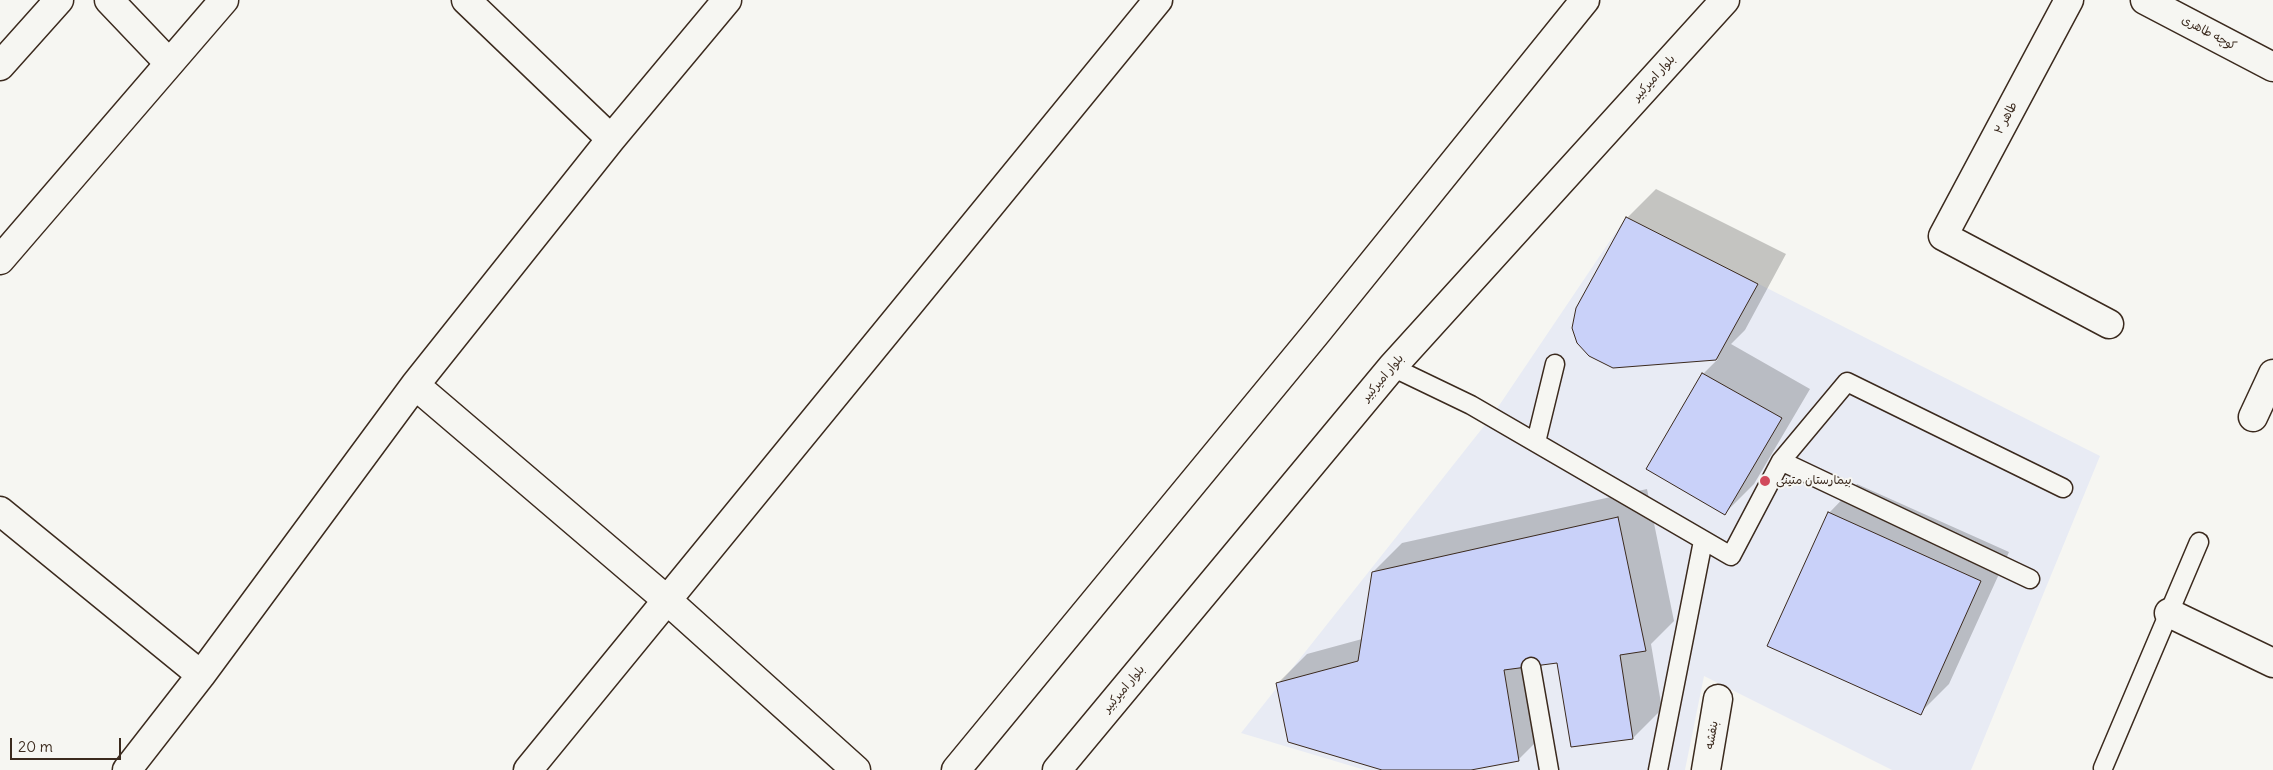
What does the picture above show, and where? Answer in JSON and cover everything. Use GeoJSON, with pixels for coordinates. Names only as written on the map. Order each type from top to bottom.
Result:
{"type":"FeatureCollection","features":[{"type":"Feature","properties":{"kind":"street"},"geometry":{"type":"LineString","coordinates":[[0,66],[58,0]]}},
{"type":"Feature","properties":{"kind":"street"},"geometry":{"type":"LineString","coordinates":[[109,0],[169,63]]}},
{"type":"Feature","properties":{"kind":"street"},"geometry":{"type":"LineString","coordinates":[[0,260],[224,0]]}},
{"type":"Feature","properties":{"kind":"street"},"geometry":{"type":"LineString","coordinates":[[466,0],[611,139]]}},
{"type":"Feature","properties":{"kind":"street"},"geometry":{"type":"LineString","coordinates":[[127,770],[201,675],[415,385],[611,139],[727,0]]}},
{"type":"Feature","properties":{"kind":"street"},"geometry":{"type":"LineString","coordinates":[[956,770],[1317,332],[1584,0]]}},
{"type":"Feature","properties":{"kind":"street","name":"بلوار امیرکبیر"},"geometry":{"type":"LineString","coordinates":[[1056,770],[1392,366],[1725,0]]}},
{"type":"Feature","properties":{"kind":"street","name":"طاهر ۲"},"geometry":{"type":"LineString","coordinates":[[2069,0],[1943,236],[2109,324]]}},
{"type":"Feature","properties":{"kind":"street","name":"کوچه طاهری"},"geometry":{"type":"LineString","coordinates":[[2145,0],[2273,67]]}},
{"type":"Feature","properties":{"kind":"street"},"geometry":{"type":"LineString","coordinates":[[528,770],[668,601],[1153,2]]}},
{"type":"Feature","properties":{"kind":"street"},"geometry":{"type":"LineString","coordinates":[[2253,417],[2273,374]]}},
{"type":"Feature","properties":{"kind":"street"},"geometry":{"type":"LineString","coordinates":[[415,385],[668,601],[856,770]]}},
{"type":"Feature","properties":{"kind":"street"},"geometry":{"type":"LineString","coordinates":[[0,511],[201,675]]}},
{"type":"Feature","properties":{"kind":"street"},"geometry":{"type":"LineString","coordinates":[[2169,613],[2273,664]]}},
{"type":"Feature","properties":{"kind":"street","name":"بنفشه"},"geometry":{"type":"LineString","coordinates":[[1706,770],[1718,699]]}},
{"type":"Feature","properties":{"kind":"lane"},"geometry":{"type":"LineString","coordinates":[[1536,442],[1555,364]]}},
{"type":"Feature","properties":{"kind":"lane"},"geometry":{"type":"LineString","coordinates":[[1392,366],[1471,405],[1731,556],[1781,460],[1847,382],[2063,488]]}},
{"type":"Feature","properties":{"kind":"lane"},"geometry":{"type":"LineString","coordinates":[[1781,460],[2030,579]]}},
{"type":"Feature","properties":{"kind":"lane"},"geometry":{"type":"LineString","coordinates":[[1658,770],[1703,541]]}},
{"type":"Feature","properties":{"kind":"lane"},"geometry":{"type":"LineString","coordinates":[[2103,768],[2198,542]]}},
{"type":"Feature","properties":{"kind":"lane"},"geometry":{"type":"LineString","coordinates":[[1531,667],[1549,770]]}},
{"type":"Feature","properties":{"kind":"shaded area","name":"بیمارستان متینی"},"geometry":{"type":"Polygon","coordinates":[[[1626,217],[2100,456],[1971,770],[1892,770],[1704,676],[1685,770],[1365,770],[1241,733],[1492,416],[1626,217]]]}},
{"type":"Feature","properties":{"kind":"building"},"geometry":{"type":"Polygon","coordinates":[[[1626,217],[1758,284],[1716,360],[1613,368],[1589,356],[1577,343],[1572,328],[1576,308],[1626,217]]]}},
{"type":"Feature","properties":{"kind":"building"},"geometry":{"type":"Polygon","coordinates":[[[1702,373],[1782,418],[1725,515],[1646,469],[1702,373]]]}},
{"type":"Feature","properties":{"kind":"building"},"geometry":{"type":"Polygon","coordinates":[[[1828,512],[1981,581],[1921,715],[1767,646],[1828,512]]]}},
{"type":"Feature","properties":{"kind":"building"},"geometry":{"type":"Polygon","coordinates":[[[1618,517],[1646,651],[1620,655],[1633,739],[1571,747],[1557,663],[1504,670],[1519,761],[1471,770],[1382,770],[1288,742],[1276,683],[1358,661],[1372,572],[1618,517]]]}},
{"type":"Feature","properties":{"kind":"place","name":"بیمارستان متینی"},"geometry":{"type":"Point","coordinates":[1765,481]}}]}
